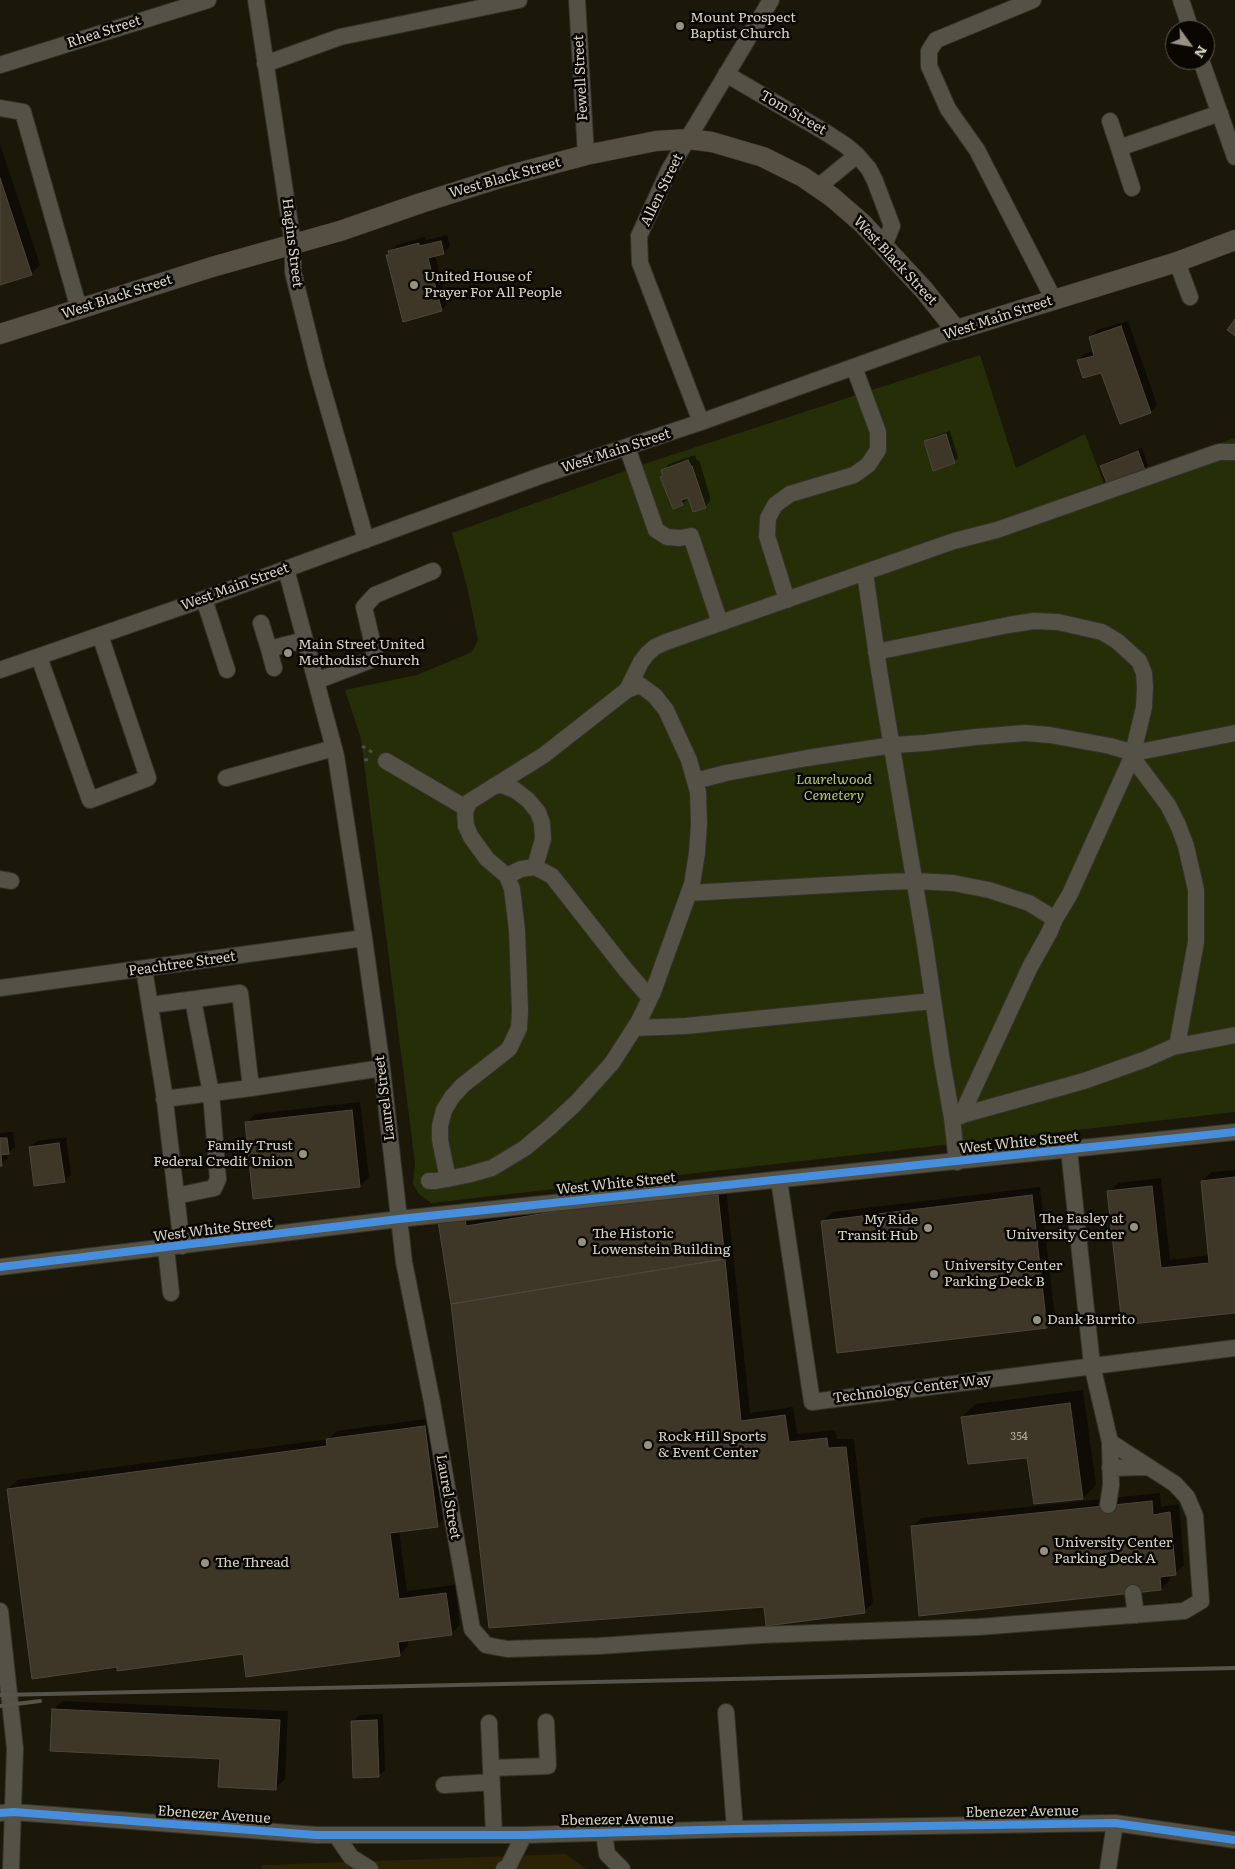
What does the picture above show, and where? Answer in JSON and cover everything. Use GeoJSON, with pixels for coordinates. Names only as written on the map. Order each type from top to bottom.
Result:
{"type":"FeatureCollection","features":[{"type":"Feature","properties":{"kind":"main road","name":"West Black Street"},"geometry":{"type":"LineString","coordinates":[[0,334],[212,267],[340,231],[421,202],[503,177],[586,155],[656,141],[688,139],[712,142],[763,157],[787,168],[818,187],[862,223],[924,290],[956,330]]}},
{"type":"Feature","properties":{"kind":"main road","name":"West Main Street"},"geometry":{"type":"LineString","coordinates":[[956,330],[1177,262],[1235,240]]}},
{"type":"Feature","properties":{"kind":"street","name":"Rhea Street"},"geometry":{"type":"LineString","coordinates":[[0,65],[208,0]]}},
{"type":"Feature","properties":{"kind":"street","name":"Hagins Street"},"geometry":{"type":"LineString","coordinates":[[256,0],[293,244],[293,272],[317,369],[366,540]]}},
{"type":"Feature","properties":{"kind":"street"},"geometry":{"type":"LineString","coordinates":[[265,64],[340,37],[519,0]]}},
{"type":"Feature","properties":{"kind":"street","name":"Fewell Street"},"geometry":{"type":"LineString","coordinates":[[577,0],[586,155]]}},
{"type":"Feature","properties":{"kind":"street","name":"Allen Street"},"geometry":{"type":"LineString","coordinates":[[701,422],[640,263],[640,236],[669,170],[772,0]]}},
{"type":"Feature","properties":{"kind":"street"},"geometry":{"type":"LineString","coordinates":[[1032,0],[936,40],[929,51],[929,66],[948,109],[976,150],[1054,300]]}},
{"type":"Feature","properties":{"kind":"street"},"geometry":{"type":"LineString","coordinates":[[1181,0],[1188,20]]}},
{"type":"Feature","properties":{"kind":"street"},"geometry":{"type":"LineString","coordinates":[[1205,70],[1235,157]]}},
{"type":"Feature","properties":{"kind":"street","name":"Tom Street"},"geometry":{"type":"LineString","coordinates":[[726,74],[825,132],[857,155],[875,180],[890,219],[892,226],[883,245]]}},
{"type":"Feature","properties":{"kind":"street"},"geometry":{"type":"LineString","coordinates":[[0,108],[23,112],[80,309]]}},
{"type":"Feature","properties":{"kind":"street"},"geometry":{"type":"LineString","coordinates":[[1119,148],[1220,113]]}},
{"type":"Feature","properties":{"kind":"street"},"geometry":{"type":"LineString","coordinates":[[1110,121],[1132,188]]}},
{"type":"Feature","properties":{"kind":"street"},"geometry":{"type":"LineString","coordinates":[[818,187],[857,155]]}},
{"type":"Feature","properties":{"kind":"street"},"geometry":{"type":"LineString","coordinates":[[1177,262],[1190,297]]}},
{"type":"Feature","properties":{"kind":"street","name":"West Main Street"},"geometry":{"type":"LineString","coordinates":[[0,670],[204,599],[540,476],[701,422],[956,330]]}},
{"type":"Feature","properties":{"kind":"street"},"geometry":{"type":"LineString","coordinates":[[787,600],[767,536],[768,518],[775,505],[790,494],[854,475],[868,465],[878,450],[878,432],[854,367]]}},
{"type":"Feature","properties":{"kind":"street"},"geometry":{"type":"LineString","coordinates":[[627,447],[656,530],[667,537],[680,538],[691,536],[720,623]]}},
{"type":"Feature","properties":{"kind":"street"},"geometry":{"type":"LineString","coordinates":[[627,690],[641,662],[655,647],[954,541],[997,530],[1219,452],[1235,452]]}},
{"type":"Feature","properties":{"kind":"street","name":"Laurel Street"},"geometry":{"type":"LineString","coordinates":[[286,569],[334,748],[382,1068],[404,1262],[432,1402],[472,1629],[486,1645],[507,1649],[599,1646],[760,1635],[978,1627],[1136,1615]]}},
{"type":"Feature","properties":{"kind":"street"},"geometry":{"type":"LineString","coordinates":[[316,681],[376,658],[364,607],[375,595],[433,572]]}},
{"type":"Feature","properties":{"kind":"street"},"geometry":{"type":"LineString","coordinates":[[865,572],[876,652],[893,745],[933,1001],[957,1117],[957,1162]]}},
{"type":"Feature","properties":{"kind":"street"},"geometry":{"type":"LineString","coordinates":[[204,599],[227,670]]}},
{"type":"Feature","properties":{"kind":"street"},"geometry":{"type":"LineString","coordinates":[[876,652],[984,629],[1034,621],[1058,622],[1102,632],[1118,641],[1139,661],[1144,673],[1144,707],[1133,755],[1070,894],[1055,918],[1049,934],[1030,967],[957,1117]]}},
{"type":"Feature","properties":{"kind":"street"},"geometry":{"type":"LineString","coordinates":[[261,623],[274,668]]}},
{"type":"Feature","properties":{"kind":"street"},"geometry":{"type":"LineString","coordinates":[[39,657],[90,800],[148,778],[100,635]]}},
{"type":"Feature","properties":{"kind":"street"},"geometry":{"type":"LineString","coordinates":[[269,649],[305,640]]}},
{"type":"Feature","properties":{"kind":"street"},"geometry":{"type":"LineString","coordinates":[[429,1181],[448,1179],[492,1168],[525,1148],[550,1127],[596,1082],[612,1063],[635,1028],[650,998],[668,955],[689,893],[697,853],[699,824],[698,792],[689,760],[666,710],[655,696],[640,685],[627,690],[544,755],[469,802],[466,808],[466,826],[470,837],[487,859],[507,876],[512,888],[517,930],[520,987],[519,1028],[509,1049],[464,1086],[452,1098],[444,1110],[440,1126],[440,1140],[448,1179]]}},
{"type":"Feature","properties":{"kind":"street"},"geometry":{"type":"LineString","coordinates":[[695,781],[745,769],[893,745],[976,737],[1025,733],[1110,746],[1133,755],[1235,733]]}},
{"type":"Feature","properties":{"kind":"street"},"geometry":{"type":"LineString","coordinates":[[226,778],[334,748]]}},
{"type":"Feature","properties":{"kind":"street"},"geometry":{"type":"LineString","coordinates":[[1133,755],[1168,805],[1178,825],[1186,846],[1196,890],[1196,942],[1177,1046]]}},
{"type":"Feature","properties":{"kind":"street"},"geometry":{"type":"LineString","coordinates":[[386,762],[466,808]]}},
{"type":"Feature","properties":{"kind":"street"},"geometry":{"type":"LineString","coordinates":[[494,786],[502,785],[515,790],[528,800],[538,812],[542,824],[543,838],[535,868]]}},
{"type":"Feature","properties":{"kind":"street"},"geometry":{"type":"LineString","coordinates":[[507,876],[521,869],[535,868],[543,871],[559,883],[625,969],[650,998]]}},
{"type":"Feature","properties":{"kind":"street"},"geometry":{"type":"LineString","coordinates":[[689,893],[915,881],[953,883],[989,890],[1030,903],[1055,918]]}},
{"type":"Feature","properties":{"kind":"street","name":"Peachtree Street"},"geometry":{"type":"LineString","coordinates":[[0,988],[364,938]]}},
{"type":"Feature","properties":{"kind":"street"},"geometry":{"type":"LineString","coordinates":[[144,969],[164,1099],[182,1246]]}},
{"type":"Feature","properties":{"kind":"street"},"geometry":{"type":"LineString","coordinates":[[151,1006],[240,993],[251,1088]]}},
{"type":"Feature","properties":{"kind":"street"},"geometry":{"type":"LineString","coordinates":[[176,1196],[214,1188],[218,1179],[211,1093],[193,1000]]}},
{"type":"Feature","properties":{"kind":"street"},"geometry":{"type":"LineString","coordinates":[[635,1028],[686,1026],[933,1001]]}},
{"type":"Feature","properties":{"kind":"street"},"geometry":{"type":"LineString","coordinates":[[957,1117],[1084,1081],[1177,1046],[1235,1035]]}},
{"type":"Feature","properties":{"kind":"street"},"geometry":{"type":"LineString","coordinates":[[164,1099],[382,1068]]}},
{"type":"Feature","properties":{"kind":"street","name":"West White Street"},"geometry":{"type":"LineString","coordinates":[[0,1267],[399,1219],[1235,1132]]}},
{"type":"Feature","properties":{"kind":"street"},"geometry":{"type":"LineString","coordinates":[[1069,1150],[1092,1365],[1110,1442],[1111,1485],[1114,1505]]}},
{"type":"Feature","properties":{"kind":"street","name":"Technology Center Way"},"geometry":{"type":"LineString","coordinates":[[779,1180],[812,1402],[1235,1348]]}},
{"type":"Feature","properties":{"kind":"street"},"geometry":{"type":"LineString","coordinates":[[166,1248],[171,1293]]}},
{"type":"Feature","properties":{"kind":"street"},"geometry":{"type":"LineString","coordinates":[[1110,1442],[1147,1468],[1175,1484],[1187,1497],[1195,1516],[1201,1601],[1184,1611],[1136,1615],[1132,1593]]}},
{"type":"Feature","properties":{"kind":"street"},"geometry":{"type":"LineString","coordinates":[[1110,1468],[1147,1468]]}},
{"type":"Feature","properties":{"kind":"street"},"geometry":{"type":"LineString","coordinates":[[0,1611],[2,1645],[15,1748],[7,1813],[11,1869]]}},
{"type":"Feature","properties":{"kind":"street"},"geometry":{"type":"LineString","coordinates":[[726,1712],[735,1829]]}},
{"type":"Feature","properties":{"kind":"street"},"geometry":{"type":"LineString","coordinates":[[489,1722],[494,1835]]}},
{"type":"Feature","properties":{"kind":"street"},"geometry":{"type":"LineString","coordinates":[[444,1785],[548,1766],[546,1722]]}},
{"type":"Feature","properties":{"kind":"street","name":"Ebenezer Avenue"},"geometry":{"type":"LineString","coordinates":[[7,1813],[316,1835],[604,1834],[735,1829],[1115,1823],[1235,1840]]}},
{"type":"Feature","properties":{"kind":"street"},"geometry":{"type":"LineString","coordinates":[[1108,1869],[1115,1823]]}},
{"type":"Feature","properties":{"kind":"street"},"geometry":{"type":"LineString","coordinates":[[604,1834],[607,1854],[622,1869]]}},
{"type":"Feature","properties":{"kind":"street"},"geometry":{"type":"LineString","coordinates":[[336,1835],[351,1857],[370,1869]]}},
{"type":"Feature","properties":{"kind":"street"},"geometry":{"type":"LineString","coordinates":[[504,1869],[508,1867],[524,1835]]}},
{"type":"Feature","properties":{"kind":"shaded area"},"geometry":{"type":"Polygon","coordinates":[[[566,1854],[586,1869],[262,1869],[262,1865],[566,1854]]]}},
{"type":"Feature","properties":{"kind":"green space","name":"Laurelwood Cemetery"},"geometry":{"type":"Polygon","coordinates":[[[980,355],[1016,468],[1085,434],[1104,484],[1235,438],[1235,1112],[431,1203],[418,1193],[413,1184],[415,1163],[361,739],[345,690],[417,675],[472,652],[478,640],[467,586],[452,533],[653,461],[980,355]]]}},
{"type":"Feature","properties":{"kind":"building"},"geometry":{"type":"Polygon","coordinates":[[[0,178],[32,275],[0,285],[0,178]]]}},
{"type":"Feature","properties":{"kind":"building","name":"United House of Prayer For All People"},"geometry":{"type":"Polygon","coordinates":[[[441,241],[444,254],[428,258],[442,311],[403,322],[386,255],[389,255],[388,251],[419,243],[419,246],[441,241]]]}},
{"type":"Feature","properties":{"kind":"building"},"geometry":{"type":"Polygon","coordinates":[[[1235,319],[1235,336],[1227,330],[1235,319]]]}},
{"type":"Feature","properties":{"kind":"building"},"geometry":{"type":"Polygon","coordinates":[[[1121,326],[1151,413],[1120,424],[1101,373],[1083,378],[1077,360],[1094,356],[1089,337],[1121,326]]]}},
{"type":"Feature","properties":{"kind":"building"},"geometry":{"type":"Polygon","coordinates":[[[946,434],[955,463],[933,471],[924,441],[946,434]]]}},
{"type":"Feature","properties":{"kind":"building"},"geometry":{"type":"Polygon","coordinates":[[[1138,451],[1145,470],[1107,483],[1100,466],[1138,451]]]}},
{"type":"Feature","properties":{"kind":"building"},"geometry":{"type":"Polygon","coordinates":[[[688,460],[692,466],[706,508],[693,512],[688,498],[681,500],[683,505],[673,509],[660,477],[663,476],[661,470],[688,460]]]}},
{"type":"Feature","properties":{"kind":"building","name":"Family Trust Federal Credit Union"},"geometry":{"type":"Polygon","coordinates":[[[352,1110],[360,1187],[253,1199],[245,1122],[352,1110]]]}},
{"type":"Feature","properties":{"kind":"building"},"geometry":{"type":"Polygon","coordinates":[[[0,1138],[7,1138],[9,1154],[1,1155],[2,1166],[0,1166],[0,1138]]]}},
{"type":"Feature","properties":{"kind":"building"},"geometry":{"type":"Polygon","coordinates":[[[59,1143],[65,1182],[34,1186],[29,1147],[59,1143]]]}},
{"type":"Feature","properties":{"kind":"building","name":"The Easley at University Center"},"geometry":{"type":"Polygon","coordinates":[[[1235,1177],[1235,1313],[1122,1325],[1107,1191],[1152,1186],[1161,1268],[1209,1263],[1201,1181],[1235,1177]]]}},
{"type":"Feature","properties":{"kind":"building","name":"The Historic Lowenstein Building"},"geometry":{"type":"Polygon","coordinates":[[[718,1195],[725,1259],[451,1304],[438,1221],[465,1218],[466,1226],[603,1204],[718,1195]]]}},
{"type":"Feature","properties":{"kind":"building","name":"University Center Parking Deck B"},"geometry":{"type":"Polygon","coordinates":[[[1032,1195],[1047,1328],[837,1353],[821,1221],[1032,1195]]]}},
{"type":"Feature","properties":{"kind":"building","name":"Rock Hill Sports & Event Center"},"geometry":{"type":"Polygon","coordinates":[[[725,1259],[741,1421],[785,1415],[789,1442],[827,1438],[828,1448],[846,1447],[865,1613],[766,1626],[764,1607],[489,1628],[451,1304],[725,1259]]]}},
{"type":"Feature","properties":{"kind":"building"},"geometry":{"type":"Polygon","coordinates":[[[1070,1403],[1083,1499],[1034,1504],[1027,1458],[968,1464],[961,1417],[1070,1403]]]}},
{"type":"Feature","properties":{"kind":"building","name":"The Thread"},"geometry":{"type":"Polygon","coordinates":[[[425,1426],[438,1527],[390,1533],[399,1599],[446,1593],[452,1635],[398,1642],[400,1656],[246,1677],[243,1654],[117,1671],[117,1667],[32,1679],[7,1489],[327,1446],[326,1439],[425,1426]]]}},
{"type":"Feature","properties":{"kind":"building","name":"University Center Parking Deck A"},"geometry":{"type":"Polygon","coordinates":[[[1152,1501],[1153,1515],[1170,1512],[1176,1575],[1160,1577],[1161,1590],[919,1616],[911,1526],[1152,1501]]]}},
{"type":"Feature","properties":{"kind":"building"},"geometry":{"type":"Polygon","coordinates":[[[52,1709],[280,1720],[276,1790],[218,1787],[220,1759],[50,1751],[52,1709]]]}},
{"type":"Feature","properties":{"kind":"building"},"geometry":{"type":"Polygon","coordinates":[[[377,1720],[379,1777],[353,1778],[351,1721],[377,1720]]]}},
{"type":"Feature","properties":{"kind":"railway"},"geometry":{"type":"LineString","coordinates":[[0,1695],[1235,1668]]}},
{"type":"Feature","properties":{"kind":"railway"},"geometry":{"type":"LineString","coordinates":[[0,1706],[40,1701]]}},
{"type":"Feature","properties":{"kind":"cycle path"},"geometry":{"type":"LineString","coordinates":[[0,1267],[399,1219],[1235,1132]]}},
{"type":"Feature","properties":{"kind":"cycle path"},"geometry":{"type":"LineString","coordinates":[[0,1813],[14,1812],[316,1835],[524,1835],[735,1829],[1115,1823],[1235,1840]]}},
{"type":"Feature","properties":{"kind":"place","name":"Mount Prospect Baptist Church"},"geometry":{"type":"Point","coordinates":[680,26]}},
{"type":"Feature","properties":{"kind":"place","name":"United House of Prayer For All People"},"geometry":{"type":"Point","coordinates":[414,285]}},
{"type":"Feature","properties":{"kind":"place","name":"Main Street United Methodist Church"},"geometry":{"type":"Point","coordinates":[288,653]}},
{"type":"Feature","properties":{"kind":"place","name":"Family Trust Federal Credit Union"},"geometry":{"type":"Point","coordinates":[303,1154]}},
{"type":"Feature","properties":{"kind":"place","name":"The Easley at University Center"},"geometry":{"type":"Point","coordinates":[1134,1227]}},
{"type":"Feature","properties":{"kind":"place","name":"My Ride Transit Hub"},"geometry":{"type":"Point","coordinates":[928,1228]}},
{"type":"Feature","properties":{"kind":"place","name":"The Historic Lowenstein Building"},"geometry":{"type":"Point","coordinates":[582,1242]}},
{"type":"Feature","properties":{"kind":"place","name":"University Center Parking Deck B"},"geometry":{"type":"Point","coordinates":[934,1274]}},
{"type":"Feature","properties":{"kind":"place","name":"Dank Burrito"},"geometry":{"type":"Point","coordinates":[1037,1320]}},
{"type":"Feature","properties":{"kind":"place","name":"Rock Hill Sports & Event Center"},"geometry":{"type":"Point","coordinates":[648,1445]}},
{"type":"Feature","properties":{"kind":"place","name":"University Center Parking Deck A"},"geometry":{"type":"Point","coordinates":[1044,1551]}},
{"type":"Feature","properties":{"kind":"place","name":"The Thread"},"geometry":{"type":"Point","coordinates":[205,1563]}}]}
